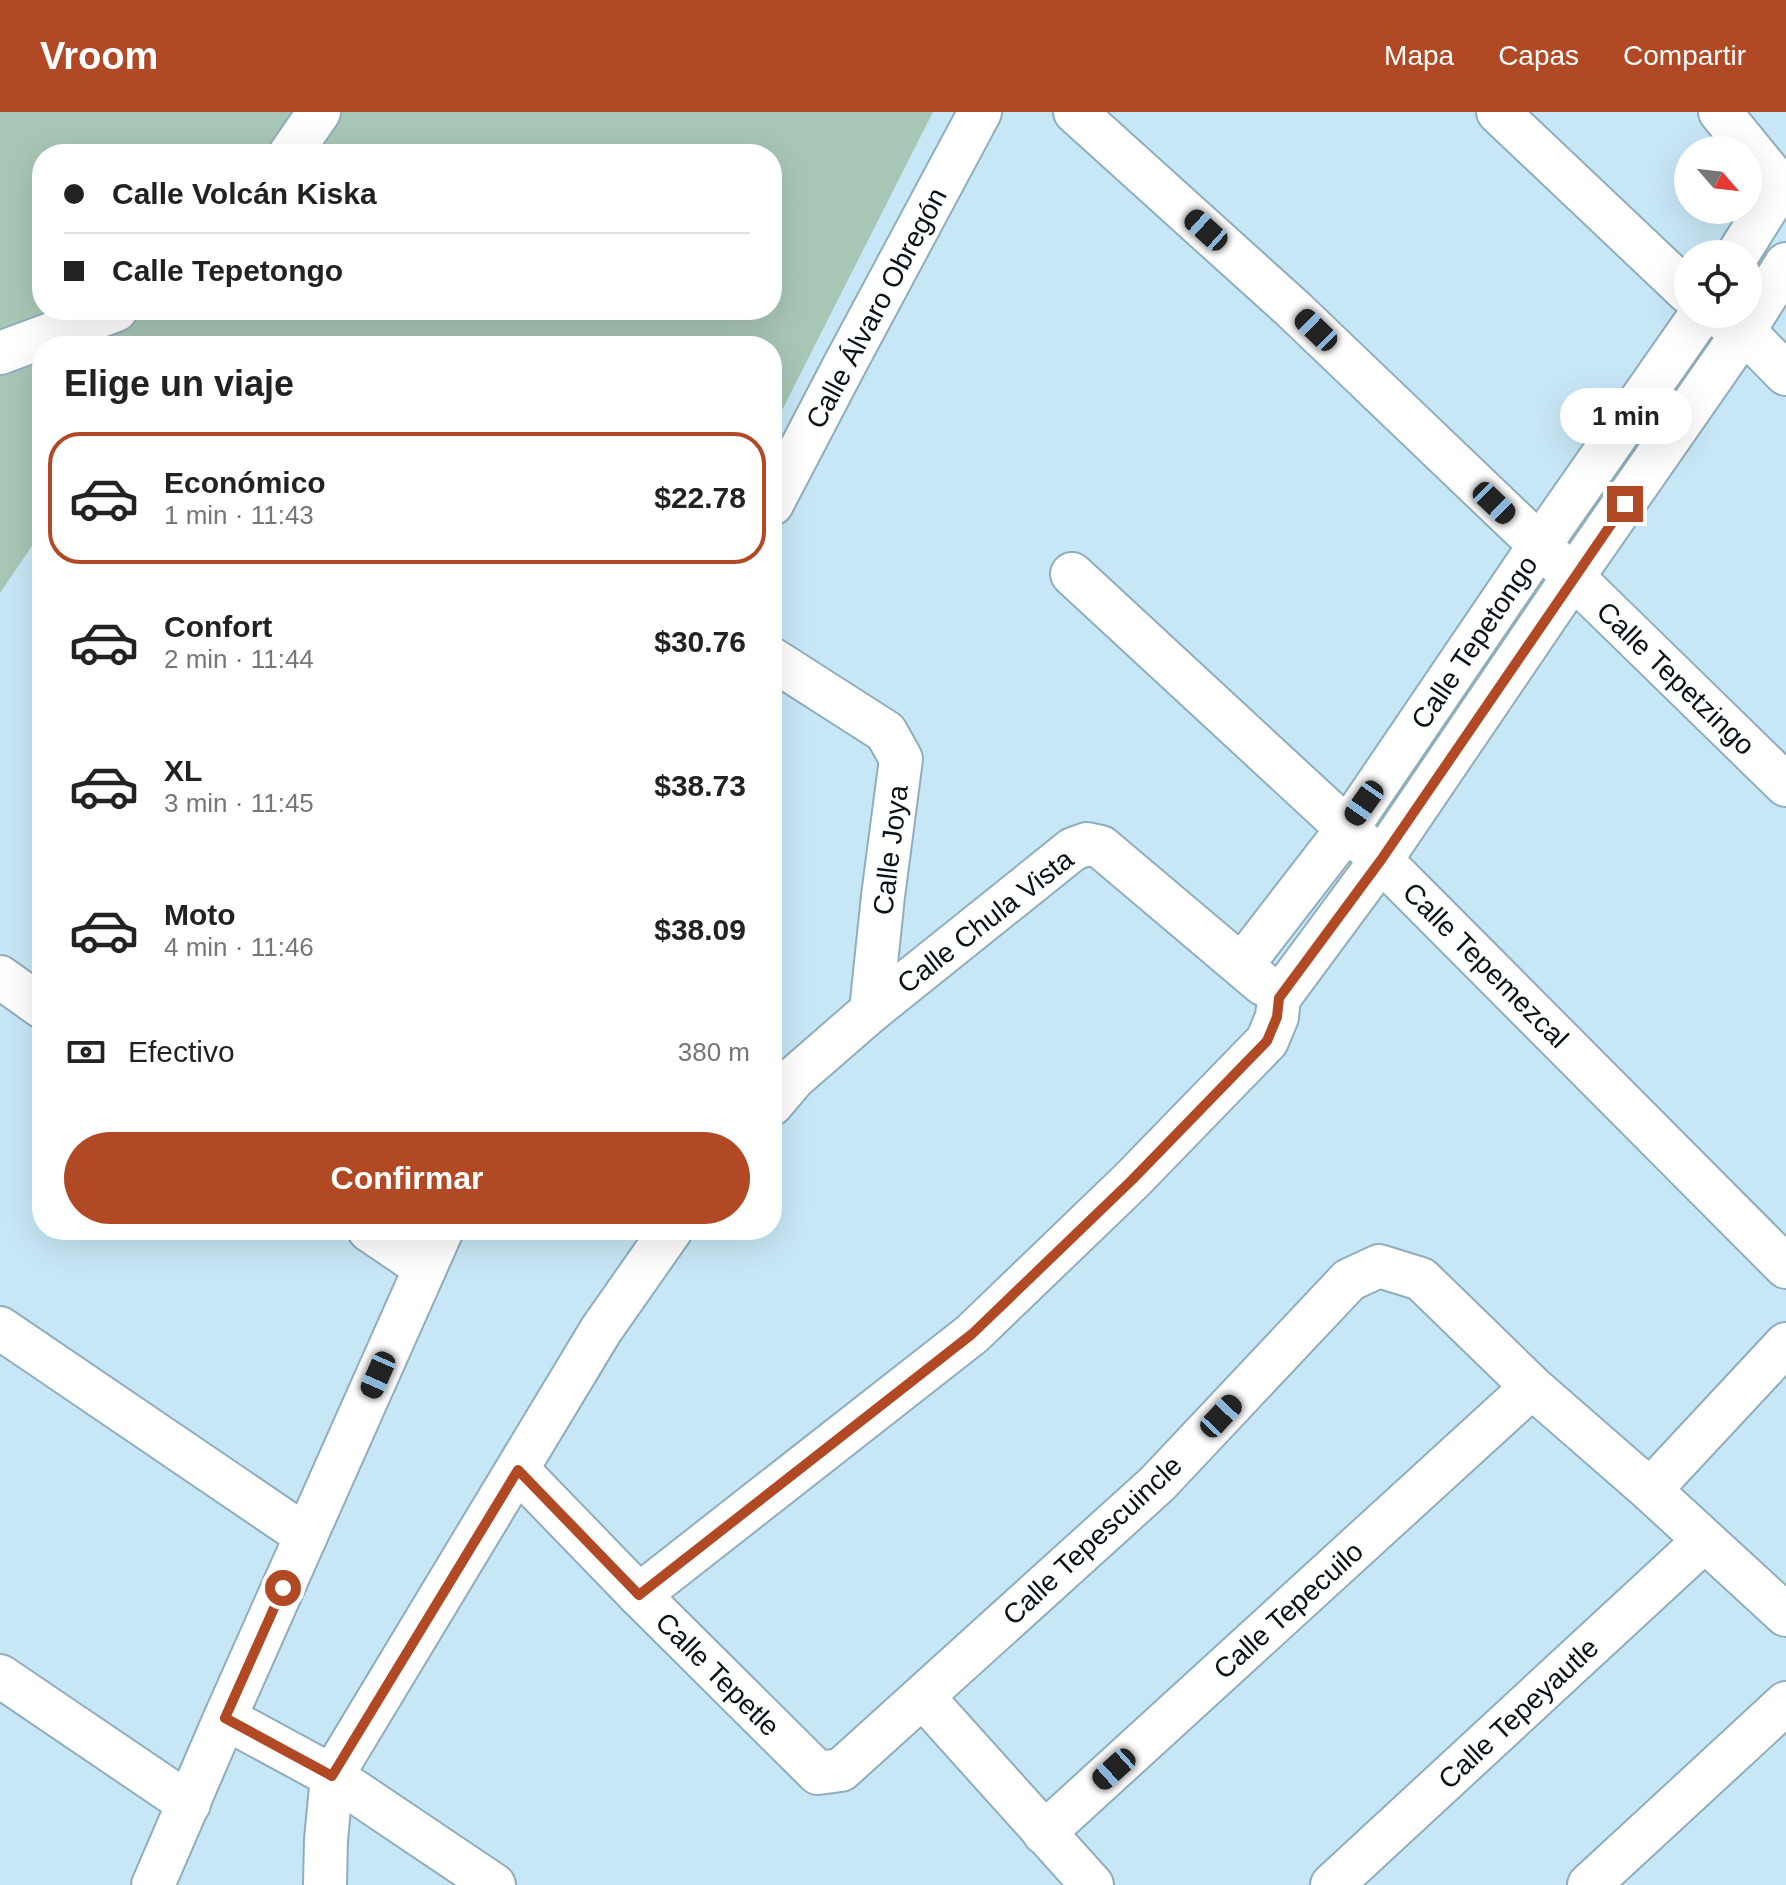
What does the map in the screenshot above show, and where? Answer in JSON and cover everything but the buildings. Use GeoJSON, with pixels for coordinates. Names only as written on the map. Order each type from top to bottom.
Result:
{"type":"FeatureCollection","features":[{"type":"Feature","properties":{"kind":"street"},"geometry":{"type":"LineString","coordinates":[[297,144],[319,112]]}},
{"type":"Feature","properties":{"kind":"street","name":"Calle Álvaro Obregón"},"geometry":{"type":"LineString","coordinates":[[782,485],[980,112]]}},
{"type":"Feature","properties":{"kind":"street","name":"Calle Tepetzingo"},"geometry":{"type":"LineString","coordinates":[[1075,112],[1293,309],[1786,785]]}},
{"type":"Feature","properties":{"kind":"street"},"geometry":{"type":"LineString","coordinates":[[1498,112],[1674,279]]}},
{"type":"Feature","properties":{"kind":"street"},"geometry":{"type":"LineString","coordinates":[[1720,112],[1784,189],[1748,240]]}},
{"type":"Feature","properties":{"kind":"street","name":"Calle Tepetongo"},"geometry":{"type":"LineString","coordinates":[[1762,289],[1786,264]]}},
{"type":"Feature","properties":{"kind":"street"},"geometry":{"type":"LineString","coordinates":[[46,336],[89,320]]}},
{"type":"Feature","properties":{"kind":"street","name":"Calle Tepetongo"},"geometry":{"type":"LineString","coordinates":[[1242,965],[1347,829],[1691,328]]}},
{"type":"Feature","properties":{"kind":"street","name":"Calle Tepetongo"},"geometry":{"type":"LineString","coordinates":[[1279,998],[1381,860],[1573,577],[1726,328]]}},
{"type":"Feature","properties":{"kind":"street"},"geometry":{"type":"LineString","coordinates":[[1736,328],[1786,374]]}},
{"type":"Feature","properties":{"kind":"street"},"geometry":{"type":"LineString","coordinates":[[0,353],[32,341]]}},
{"type":"Feature","properties":{"kind":"street","name":"Calle Tepemezcal"},"geometry":{"type":"LineString","coordinates":[[1072,574],[1381,860],[1786,1267]]}},
{"type":"Feature","properties":{"kind":"street","name":"Calle Joya"},"geometry":{"type":"LineString","coordinates":[[782,665],[886,732],[901,759],[871,1011]]}},
{"type":"Feature","properties":{"kind":"street","name":"Calle Chula Vista"},"geometry":{"type":"LineString","coordinates":[[782,1092],[871,1011],[1073,849],[1087,844],[1101,847],[1279,998]]}},
{"type":"Feature","properties":{"kind":"street"},"geometry":{"type":"LineString","coordinates":[[0,977],[32,1000]]}},
{"type":"Feature","properties":{"kind":"street"},"geometry":{"type":"LineString","coordinates":[[639,1595],[972,1334],[1132,1180],[1267,1041],[1277,1017],[1279,998]]}},
{"type":"Feature","properties":{"kind":"street"},"geometry":{"type":"LineString","coordinates":[[384,1240],[425,1268]]}},
{"type":"Feature","properties":{"kind":"street"},"geometry":{"type":"LineString","coordinates":[[153,1885],[438,1240]]}},
{"type":"Feature","properties":{"kind":"street"},"geometry":{"type":"LineString","coordinates":[[325,1885],[332,1776],[601,1330],[664,1240]]}},
{"type":"Feature","properties":{"kind":"street","name":"Calle Tepescuincle"},"geometry":{"type":"LineString","coordinates":[[818,1773],[841,1770],[923,1697],[1157,1484],[1349,1280],[1379,1266],[1421,1279],[1532,1387],[1786,1615]]}},
{"type":"Feature","properties":{"kind":"street"},"geometry":{"type":"LineString","coordinates":[[0,1328],[306,1536]]}},
{"type":"Feature","properties":{"kind":"street"},"geometry":{"type":"LineString","coordinates":[[1650,1490],[1786,1344]]}},
{"type":"Feature","properties":{"kind":"street","name":"Calle Tepecuilo"},"geometry":{"type":"LineString","coordinates":[[1044,1833],[1532,1387]]}},
{"type":"Feature","properties":{"kind":"street","name":"Calle Tepetle"},"geometry":{"type":"LineString","coordinates":[[518,1470],[818,1773]]}},
{"type":"Feature","properties":{"kind":"street","name":"Calle Tepeyautle"},"geometry":{"type":"LineString","coordinates":[[1332,1885],[1704,1541]]}},
{"type":"Feature","properties":{"kind":"street"},"geometry":{"type":"LineString","coordinates":[[0,1676],[189,1804]]}},
{"type":"Feature","properties":{"kind":"street"},"geometry":{"type":"LineString","coordinates":[[923,1697],[1092,1885]]}},
{"type":"Feature","properties":{"kind":"street"},"geometry":{"type":"LineString","coordinates":[[1589,1885],[1786,1703]]}},
{"type":"Feature","properties":{"kind":"street"},"geometry":{"type":"LineString","coordinates":[[225,1718],[332,1776],[494,1885]]}},
{"type":"Feature","properties":{"kind":"green space"},"geometry":{"type":"Polygon","coordinates":[[[0,112],[933,112],[782,410],[782,336],[32,336],[32,546],[0,593],[0,112]]]}},
{"type":"Feature","properties":{"kind":"route"},"geometry":{"type":"LineString","coordinates":[[283,1588],[225,1718],[332,1776],[518,1470],[639,1595],[972,1334],[1132,1180],[1267,1041],[1277,1017],[1279,998],[1381,860],[1625,504]]}}]}
